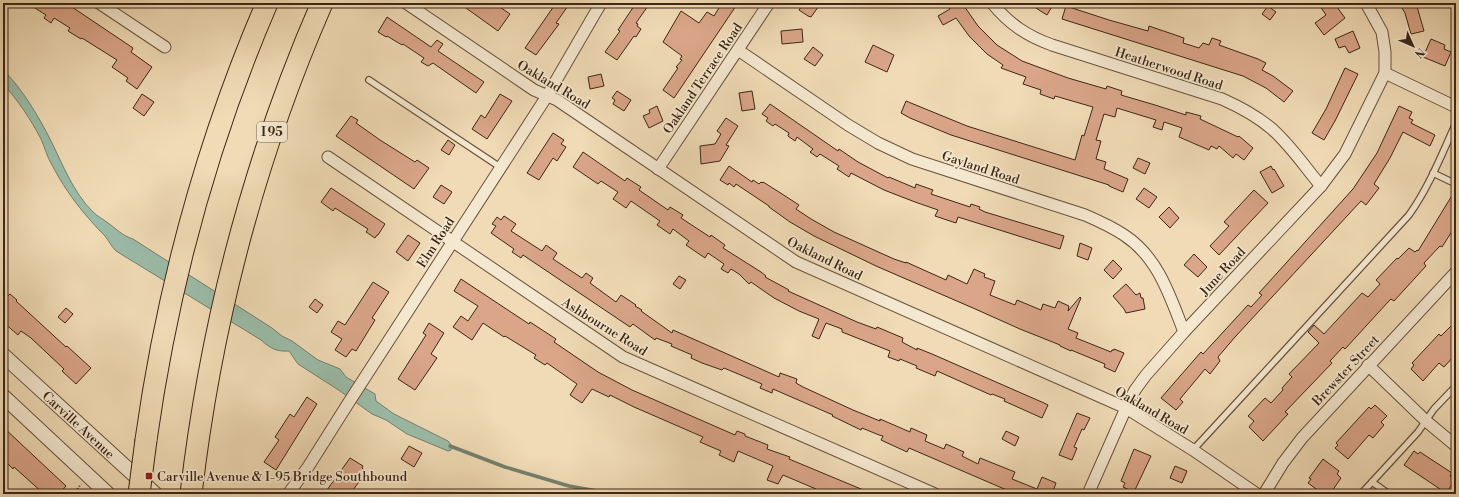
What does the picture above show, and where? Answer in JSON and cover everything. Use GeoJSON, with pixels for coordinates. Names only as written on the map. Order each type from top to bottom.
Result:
{"type":"FeatureCollection","features":[{"type":"Feature","properties":{"kind":"highway"},"geometry":{"type":"LineString","coordinates":[[139,494],[146,440],[163,339],[187,235],[211,152],[225,111],[247,51],[267,3]]}},
{"type":"Feature","properties":{"kind":"highway","name":"I 95"},"geometry":{"type":"LineString","coordinates":[[192,489],[201,414],[212,357],[232,264],[248,204],[293,74],[322,3]]}},
{"type":"Feature","properties":{"kind":"street"},"geometry":{"type":"LineString","coordinates":[[99,3],[165,47]]}},
{"type":"Feature","properties":{"kind":"street","name":"Oakland Road"},"geometry":{"type":"LineString","coordinates":[[406,3],[534,90],[557,100],[796,262],[1126,408],[1193,450],[1257,494]]}},
{"type":"Feature","properties":{"kind":"street","name":"Elm Road"},"geometry":{"type":"LineString","coordinates":[[288,494],[308,467],[547,96],[601,3]]}},
{"type":"Feature","properties":{"kind":"street","name":"Oakland Terrace Road"},"geometry":{"type":"LineString","coordinates":[[658,169],[769,3]]}},
{"type":"Feature","properties":{"kind":"street","name":"Heatherwood Road"},"geometry":{"type":"LineString","coordinates":[[992,3],[1002,15],[1016,27],[1034,38],[1059,48],[1222,99],[1243,108],[1273,130],[1321,186]]}},
{"type":"Feature","properties":{"kind":"street"},"geometry":{"type":"LineString","coordinates":[[1366,3],[1382,32],[1385,52],[1385,73],[1456,107]]}},
{"type":"Feature","properties":{"kind":"street","name":"Gayland Road"},"geometry":{"type":"LineString","coordinates":[[738,50],[878,143],[912,159],[1086,215],[1125,235],[1141,249],[1153,263],[1164,281],[1184,332]]}},
{"type":"Feature","properties":{"kind":"street","name":"June Road"},"geometry":{"type":"LineString","coordinates":[[1088,494],[1135,390],[1146,375],[1184,332],[1321,186],[1345,154],[1385,73]]}},
{"type":"Feature","properties":{"kind":"street","name":"Ashbourne Road"},"geometry":{"type":"LineString","coordinates":[[328,157],[623,357],[935,494]]}},
{"type":"Feature","properties":{"kind":"street","name":"Brewster Street"},"geometry":{"type":"LineString","coordinates":[[1264,494],[1283,463],[1302,438],[1368,365],[1456,272]]}},
{"type":"Feature","properties":{"kind":"street","name":"Carville Avenue"},"geometry":{"type":"LineString","coordinates":[[3,355],[154,494]]}},
{"type":"Feature","properties":{"kind":"street"},"geometry":{"type":"LineString","coordinates":[[1368,365],[1426,421],[1456,446]]}},
{"type":"Feature","properties":{"kind":"street"},"geometry":{"type":"LineString","coordinates":[[3,396],[108,494]]}},
{"type":"Feature","properties":{"kind":"lane"},"geometry":{"type":"LineString","coordinates":[[369,80],[500,167]]}},
{"type":"Feature","properties":{"kind":"lane"},"geometry":{"type":"LineString","coordinates":[[1193,450],[1409,215],[1416,205],[1456,123]]}},
{"type":"Feature","properties":{"kind":"lane"},"geometry":{"type":"LineString","coordinates":[[1432,173],[1456,184]]}},
{"type":"Feature","properties":{"kind":"lane"},"geometry":{"type":"LineString","coordinates":[[1361,494],[1418,432],[1434,409],[1456,386]]}},
{"type":"Feature","properties":{"kind":"lane"},"geometry":{"type":"LineString","coordinates":[[1372,482],[1389,494]]}},
{"type":"Feature","properties":{"kind":"shaded area"},"geometry":{"type":"Polygon","coordinates":[[[3,70],[17,85],[30,103],[74,187],[86,204],[95,213],[122,234],[133,239],[272,328],[318,360],[340,369],[346,377],[375,394],[376,401],[394,414],[448,441],[452,446],[451,450],[448,451],[407,434],[386,420],[372,414],[298,364],[289,351],[280,351],[270,347],[116,251],[63,185],[47,156],[41,139],[33,125],[19,103],[3,84],[3,70]]]}},
{"type":"Feature","properties":{"kind":"building"},"geometry":{"type":"Polygon","coordinates":[[[27,3],[66,3],[133,48],[131,52],[152,67],[137,89],[126,81],[128,78],[112,67],[117,60],[68,31],[70,28],[54,18],[51,23],[44,18],[46,15],[27,3]]]}},
{"type":"Feature","properties":{"kind":"building"},"geometry":{"type":"Polygon","coordinates":[[[459,3],[494,3],[510,14],[498,31],[459,3]]]}},
{"type":"Feature","properties":{"kind":"building"},"geometry":{"type":"Polygon","coordinates":[[[556,3],[570,3],[556,23],[559,24],[536,55],[525,48],[556,3]]]}},
{"type":"Feature","properties":{"kind":"building"},"geometry":{"type":"Polygon","coordinates":[[[636,3],[650,3],[636,23],[641,29],[636,37],[634,36],[617,60],[605,52],[620,31],[618,30],[636,3]]]}},
{"type":"Feature","properties":{"kind":"building"},"geometry":{"type":"Polygon","coordinates":[[[722,3],[738,3],[674,98],[663,90],[678,68],[676,67],[682,60],[680,59],[682,56],[663,42],[681,11],[699,23],[707,12],[714,16],[722,3]]]}},
{"type":"Feature","properties":{"kind":"building"},"geometry":{"type":"Polygon","coordinates":[[[804,3],[821,3],[811,17],[799,10],[804,3]]]}},
{"type":"Feature","properties":{"kind":"building"},"geometry":{"type":"Polygon","coordinates":[[[947,3],[962,3],[978,26],[997,45],[1022,61],[1068,78],[1106,89],[1107,86],[1122,91],[1121,95],[1186,115],[1186,112],[1201,116],[1200,119],[1238,137],[1239,136],[1253,148],[1244,160],[1236,154],[1233,158],[1219,146],[1217,149],[1211,146],[1209,150],[1179,137],[1182,128],[1164,122],[1162,130],[1153,127],[1156,120],[1117,108],[1115,117],[1104,114],[1096,140],[1101,141],[1096,159],[1106,162],[1104,169],[1128,179],[1123,192],[1109,185],[951,135],[910,118],[901,113],[906,101],[967,126],[1075,160],[1082,135],[1084,136],[1093,107],[1055,96],[1054,99],[1040,94],[1041,90],[1023,84],[1026,77],[1001,68],[1003,65],[987,54],[969,36],[956,18],[943,25],[938,16],[950,9],[947,3]]]}},
{"type":"Feature","properties":{"kind":"building"},"geometry":{"type":"Polygon","coordinates":[[[1028,3],[1054,3],[1047,15],[1028,3]]]}},
{"type":"Feature","properties":{"kind":"building"},"geometry":{"type":"Polygon","coordinates":[[[1318,3],[1334,3],[1345,18],[1324,35],[1315,23],[1326,15],[1318,3]]]}},
{"type":"Feature","properties":{"kind":"building"},"geometry":{"type":"Polygon","coordinates":[[[1399,3],[1416,3],[1424,31],[1411,34],[1405,13],[1399,3]]]}},
{"type":"Feature","properties":{"kind":"building"},"geometry":{"type":"Polygon","coordinates":[[[1066,6],[1148,31],[1149,26],[1184,38],[1183,43],[1199,48],[1203,43],[1209,45],[1212,38],[1221,41],[1219,45],[1266,63],[1262,70],[1273,76],[1293,91],[1284,102],[1266,88],[1243,76],[1062,19],[1066,6]]]}},
{"type":"Feature","properties":{"kind":"building"},"geometry":{"type":"Polygon","coordinates":[[[1268,6],[1276,12],[1270,20],[1262,14],[1268,6]]]}},
{"type":"Feature","properties":{"kind":"building"},"geometry":{"type":"Polygon","coordinates":[[[387,17],[431,47],[437,40],[443,44],[438,51],[484,82],[476,93],[433,63],[428,66],[421,62],[424,58],[403,44],[402,45],[378,32],[387,17]]]}},
{"type":"Feature","properties":{"kind":"building"},"geometry":{"type":"Polygon","coordinates":[[[802,29],[803,42],[782,44],[781,31],[802,29]]]}},
{"type":"Feature","properties":{"kind":"building"},"geometry":{"type":"Polygon","coordinates":[[[1353,31],[1360,48],[1349,53],[1345,46],[1339,48],[1335,39],[1353,31]]]}},
{"type":"Feature","properties":{"kind":"building"},"geometry":{"type":"Polygon","coordinates":[[[1431,39],[1445,45],[1444,49],[1451,52],[1445,66],[1423,57],[1431,39]]]}},
{"type":"Feature","properties":{"kind":"building"},"geometry":{"type":"Polygon","coordinates":[[[873,45],[894,55],[887,72],[865,62],[873,45]]]}},
{"type":"Feature","properties":{"kind":"building"},"geometry":{"type":"Polygon","coordinates":[[[813,47],[823,55],[815,66],[804,59],[813,47]]]}},
{"type":"Feature","properties":{"kind":"building"},"geometry":{"type":"Polygon","coordinates":[[[1345,68],[1358,74],[1324,140],[1312,133],[1326,109],[1345,68]]]}},
{"type":"Feature","properties":{"kind":"building"},"geometry":{"type":"Polygon","coordinates":[[[601,74],[604,86],[590,89],[588,77],[601,74]]]}},
{"type":"Feature","properties":{"kind":"building"},"geometry":{"type":"Polygon","coordinates":[[[617,91],[631,100],[624,111],[613,104],[615,100],[612,98],[617,91]]]}},
{"type":"Feature","properties":{"kind":"building"},"geometry":{"type":"Polygon","coordinates":[[[752,91],[755,109],[742,111],[739,93],[752,91]]]}},
{"type":"Feature","properties":{"kind":"building"},"geometry":{"type":"Polygon","coordinates":[[[142,94],[154,102],[144,116],[133,108],[142,94]]]}},
{"type":"Feature","properties":{"kind":"building"},"geometry":{"type":"Polygon","coordinates":[[[500,94],[512,101],[487,139],[472,129],[481,115],[485,118],[500,94]]]}},
{"type":"Feature","properties":{"kind":"building"},"geometry":{"type":"Polygon","coordinates":[[[770,104],[838,151],[839,149],[858,162],[888,178],[889,177],[915,188],[916,184],[933,190],[931,194],[970,207],[971,204],[980,207],[979,209],[985,212],[1064,236],[1060,249],[958,217],[956,223],[935,216],[938,210],[884,190],[851,173],[849,177],[837,169],[839,166],[820,154],[817,157],[810,152],[813,149],[797,137],[795,141],[788,136],[789,133],[775,124],[773,126],[766,121],[768,118],[762,114],[770,104]]]}},
{"type":"Feature","properties":{"kind":"building"},"geometry":{"type":"Polygon","coordinates":[[[657,106],[663,121],[649,128],[643,116],[650,113],[649,110],[657,106]]]}},
{"type":"Feature","properties":{"kind":"building"},"geometry":{"type":"Polygon","coordinates":[[[1399,106],[1412,112],[1409,118],[1413,120],[1411,123],[1435,135],[1430,146],[1403,132],[1390,158],[1374,184],[1379,188],[1366,205],[1361,201],[1235,337],[1218,357],[1220,361],[1210,374],[1205,369],[1180,399],[1183,402],[1176,410],[1161,398],[1201,352],[1203,354],[1248,305],[1251,307],[1262,295],[1259,293],[1353,189],[1377,153],[1399,106]]]}},
{"type":"Feature","properties":{"kind":"building"},"geometry":{"type":"Polygon","coordinates":[[[351,116],[358,120],[356,123],[380,140],[415,162],[417,160],[429,168],[414,189],[336,136],[351,116]]]}},
{"type":"Feature","properties":{"kind":"building"},"geometry":{"type":"Polygon","coordinates":[[[726,118],[738,126],[726,145],[729,146],[720,161],[701,164],[700,146],[715,144],[721,134],[717,131],[726,118]]]}},
{"type":"Feature","properties":{"kind":"building"},"geometry":{"type":"Polygon","coordinates":[[[553,133],[564,140],[561,144],[566,147],[557,161],[553,158],[539,180],[527,173],[553,133]]]}},
{"type":"Feature","properties":{"kind":"building"},"geometry":{"type":"Polygon","coordinates":[[[448,140],[455,145],[449,155],[441,150],[448,140]]]}},
{"type":"Feature","properties":{"kind":"building"},"geometry":{"type":"Polygon","coordinates":[[[583,152],[625,181],[627,178],[641,187],[639,190],[668,210],[670,207],[683,215],[681,218],[710,237],[711,235],[725,245],[723,248],[761,272],[766,276],[765,277],[789,290],[788,291],[857,322],[876,329],[877,327],[903,338],[902,342],[917,350],[917,348],[932,354],[1048,405],[1042,418],[1004,401],[1005,399],[992,394],[991,395],[937,371],[935,376],[900,359],[899,361],[888,357],[890,351],[842,332],[842,329],[826,323],[819,339],[812,336],[819,319],[799,311],[774,298],[751,282],[749,284],[739,274],[731,269],[728,273],[721,269],[724,264],[708,253],[705,258],[686,245],[689,241],[673,229],[670,234],[657,225],[660,221],[631,201],[626,208],[613,199],[618,192],[601,181],[598,184],[573,167],[583,152]]]}},
{"type":"Feature","properties":{"kind":"building"},"geometry":{"type":"Polygon","coordinates":[[[1138,158],[1150,163],[1145,174],[1133,168],[1138,158]]]}},
{"type":"Feature","properties":{"kind":"building"},"geometry":{"type":"Polygon","coordinates":[[[729,166],[752,182],[753,180],[759,184],[763,182],[779,192],[799,205],[796,209],[834,232],[946,280],[948,275],[967,284],[974,269],[985,274],[984,277],[995,281],[990,295],[1015,305],[1017,300],[1041,310],[1043,304],[1055,308],[1058,301],[1069,306],[1068,311],[1080,297],[1081,298],[1068,329],[1078,333],[1076,338],[1111,352],[1114,349],[1124,353],[1115,372],[1104,367],[1105,364],[1071,351],[876,266],[814,236],[790,222],[736,184],[734,187],[729,183],[728,185],[720,180],[729,166]]]}},
{"type":"Feature","properties":{"kind":"building"},"geometry":{"type":"Polygon","coordinates":[[[1271,166],[1284,186],[1272,193],[1260,172],[1271,166]]]}},
{"type":"Feature","properties":{"kind":"building"},"geometry":{"type":"Polygon","coordinates":[[[441,185],[452,192],[444,204],[433,197],[441,185]]]}},
{"type":"Feature","properties":{"kind":"building"},"geometry":{"type":"Polygon","coordinates":[[[331,188],[385,224],[375,238],[366,232],[368,229],[335,208],[333,211],[321,202],[331,188]]]}},
{"type":"Feature","properties":{"kind":"building"},"geometry":{"type":"Polygon","coordinates":[[[1144,188],[1157,197],[1149,208],[1136,199],[1144,188]]]}},
{"type":"Feature","properties":{"kind":"building"},"geometry":{"type":"Polygon","coordinates":[[[1456,189],[1456,225],[1442,247],[1440,246],[1424,263],[1426,266],[1394,301],[1391,299],[1345,349],[1343,347],[1330,361],[1332,363],[1285,412],[1288,414],[1263,441],[1249,427],[1254,421],[1248,416],[1265,398],[1271,403],[1292,377],[1289,374],[1319,343],[1308,332],[1314,325],[1324,334],[1362,293],[1368,297],[1380,284],[1376,280],[1397,258],[1398,259],[1409,248],[1415,252],[1417,250],[1418,251],[1456,189]]]}},
{"type":"Feature","properties":{"kind":"building"},"geometry":{"type":"Polygon","coordinates":[[[1254,190],[1268,203],[1219,255],[1210,246],[1229,226],[1224,222],[1254,190]]]}},
{"type":"Feature","properties":{"kind":"building"},"geometry":{"type":"Polygon","coordinates":[[[1169,207],[1179,218],[1170,228],[1159,217],[1169,207]]]}},
{"type":"Feature","properties":{"kind":"building"},"geometry":{"type":"Polygon","coordinates":[[[504,216],[516,224],[511,231],[542,251],[546,245],[557,253],[553,259],[582,278],[586,273],[593,278],[590,283],[616,302],[621,295],[672,333],[673,330],[779,377],[780,373],[797,379],[796,383],[803,387],[853,410],[880,421],[880,419],[910,432],[911,428],[927,435],[925,441],[944,449],[946,444],[964,452],[962,456],[978,464],[980,458],[1015,472],[1012,479],[1037,489],[1042,477],[1056,483],[1052,494],[1016,494],[909,448],[907,452],[881,440],[883,436],[862,428],[861,430],[832,416],[833,415],[773,389],[772,393],[760,388],[762,384],[724,368],[722,370],[702,363],[691,358],[692,355],[671,346],[672,344],[656,338],[655,340],[633,324],[630,327],[523,255],[521,258],[512,252],[514,249],[491,233],[496,226],[492,224],[497,217],[501,220],[504,216]]]}},
{"type":"Feature","properties":{"kind":"building"},"geometry":{"type":"Polygon","coordinates":[[[408,235],[420,243],[408,261],[396,252],[408,235]]]}},
{"type":"Feature","properties":{"kind":"building"},"geometry":{"type":"Polygon","coordinates":[[[1080,243],[1092,248],[1088,260],[1077,256],[1080,243]]]}},
{"type":"Feature","properties":{"kind":"building"},"geometry":{"type":"Polygon","coordinates":[[[1194,254],[1207,267],[1198,277],[1184,265],[1194,254]]]}},
{"type":"Feature","properties":{"kind":"building"},"geometry":{"type":"Polygon","coordinates":[[[1113,260],[1122,269],[1113,279],[1104,270],[1113,260]]]}},
{"type":"Feature","properties":{"kind":"building"},"geometry":{"type":"Polygon","coordinates":[[[679,276],[686,280],[680,289],[673,284],[679,276]]]}},
{"type":"Feature","properties":{"kind":"building"},"geometry":{"type":"Polygon","coordinates":[[[461,279],[529,324],[530,322],[556,339],[554,342],[598,372],[632,390],[735,435],[737,431],[745,434],[745,436],[768,445],[767,449],[790,457],[789,459],[873,494],[814,494],[816,489],[783,475],[778,484],[767,480],[773,466],[738,451],[734,462],[719,455],[721,451],[700,442],[703,437],[610,395],[609,397],[592,389],[582,403],[570,395],[577,384],[547,363],[545,365],[534,358],[536,355],[483,323],[472,340],[453,327],[461,316],[468,321],[478,306],[454,291],[461,279]]]}},
{"type":"Feature","properties":{"kind":"building"},"geometry":{"type":"Polygon","coordinates":[[[373,282],[389,292],[372,318],[375,320],[356,351],[352,349],[346,357],[335,350],[342,339],[331,332],[338,321],[345,325],[373,282]]]}},
{"type":"Feature","properties":{"kind":"building"},"geometry":{"type":"Polygon","coordinates":[[[1126,284],[1136,295],[1140,293],[1141,298],[1143,298],[1145,309],[1126,313],[1113,296],[1126,284]]]}},
{"type":"Feature","properties":{"kind":"building"},"geometry":{"type":"Polygon","coordinates":[[[10,294],[66,347],[67,346],[91,368],[76,384],[62,371],[64,369],[31,338],[21,331],[18,335],[3,322],[3,301],[10,294]]]}},
{"type":"Feature","properties":{"kind":"building"},"geometry":{"type":"Polygon","coordinates":[[[315,299],[323,305],[317,313],[309,307],[315,299]]]}},
{"type":"Feature","properties":{"kind":"building"},"geometry":{"type":"Polygon","coordinates":[[[66,308],[73,314],[65,323],[58,317],[66,308]]]}},
{"type":"Feature","properties":{"kind":"building"},"geometry":{"type":"Polygon","coordinates":[[[1456,321],[1456,354],[1444,367],[1439,363],[1423,381],[1411,369],[1414,365],[1412,363],[1439,334],[1441,336],[1456,321]]]}},
{"type":"Feature","properties":{"kind":"building"},"geometry":{"type":"Polygon","coordinates":[[[429,323],[444,333],[431,354],[437,358],[415,390],[398,379],[426,335],[423,333],[429,323]]]}},
{"type":"Feature","properties":{"kind":"building"},"geometry":{"type":"Polygon","coordinates":[[[307,397],[317,404],[276,470],[264,462],[279,440],[275,437],[290,414],[294,417],[307,397]]]}},
{"type":"Feature","properties":{"kind":"building"},"geometry":{"type":"Polygon","coordinates":[[[1375,405],[1387,416],[1381,422],[1384,425],[1373,438],[1369,435],[1348,459],[1335,448],[1338,445],[1336,443],[1369,407],[1371,409],[1375,405]]]}},
{"type":"Feature","properties":{"kind":"building"},"geometry":{"type":"Polygon","coordinates":[[[1077,413],[1090,418],[1084,430],[1082,429],[1074,447],[1077,448],[1072,460],[1059,455],[1077,413]]]}},
{"type":"Feature","properties":{"kind":"building"},"geometry":{"type":"Polygon","coordinates":[[[3,427],[66,486],[59,494],[44,494],[3,459],[3,427]]]}},
{"type":"Feature","properties":{"kind":"building"},"geometry":{"type":"Polygon","coordinates":[[[1006,431],[1019,437],[1015,446],[1002,439],[1006,431]]]}},
{"type":"Feature","properties":{"kind":"building"},"geometry":{"type":"Polygon","coordinates":[[[409,446],[422,453],[414,467],[401,459],[409,446]]]}},
{"type":"Feature","properties":{"kind":"building"},"geometry":{"type":"Polygon","coordinates":[[[1134,449],[1151,456],[1134,492],[1123,487],[1125,483],[1121,481],[1134,449]]]}},
{"type":"Feature","properties":{"kind":"building"},"geometry":{"type":"Polygon","coordinates":[[[1414,451],[1418,454],[1420,452],[1452,473],[1450,476],[1455,480],[1446,493],[1404,465],[1414,451]]]}},
{"type":"Feature","properties":{"kind":"building"},"geometry":{"type":"Polygon","coordinates":[[[350,458],[363,466],[362,468],[365,471],[363,474],[364,475],[350,494],[331,494],[327,490],[350,458]]]}},
{"type":"Feature","properties":{"kind":"building"},"geometry":{"type":"Polygon","coordinates":[[[1323,459],[1339,471],[1337,474],[1341,478],[1330,494],[1323,494],[1308,483],[1311,479],[1309,478],[1323,459]]]}},
{"type":"Feature","properties":{"kind":"building"},"geometry":{"type":"Polygon","coordinates":[[[1175,466],[1187,471],[1182,483],[1170,478],[1175,466]]]}},
{"type":"Feature","properties":{"kind":"waterway"},"geometry":{"type":"LineString","coordinates":[[450,446],[505,467],[569,486],[614,494]]}},
{"type":"Feature","properties":{"kind":"waterway"},"geometry":{"type":"LineString","coordinates":[[631,494],[677,491],[704,494]]}},
{"type":"Feature","properties":{"kind":"place","name":"Carville Avenue & I-95 Bridge Southbound"},"geometry":{"type":"Point","coordinates":[149,476]}}]}
